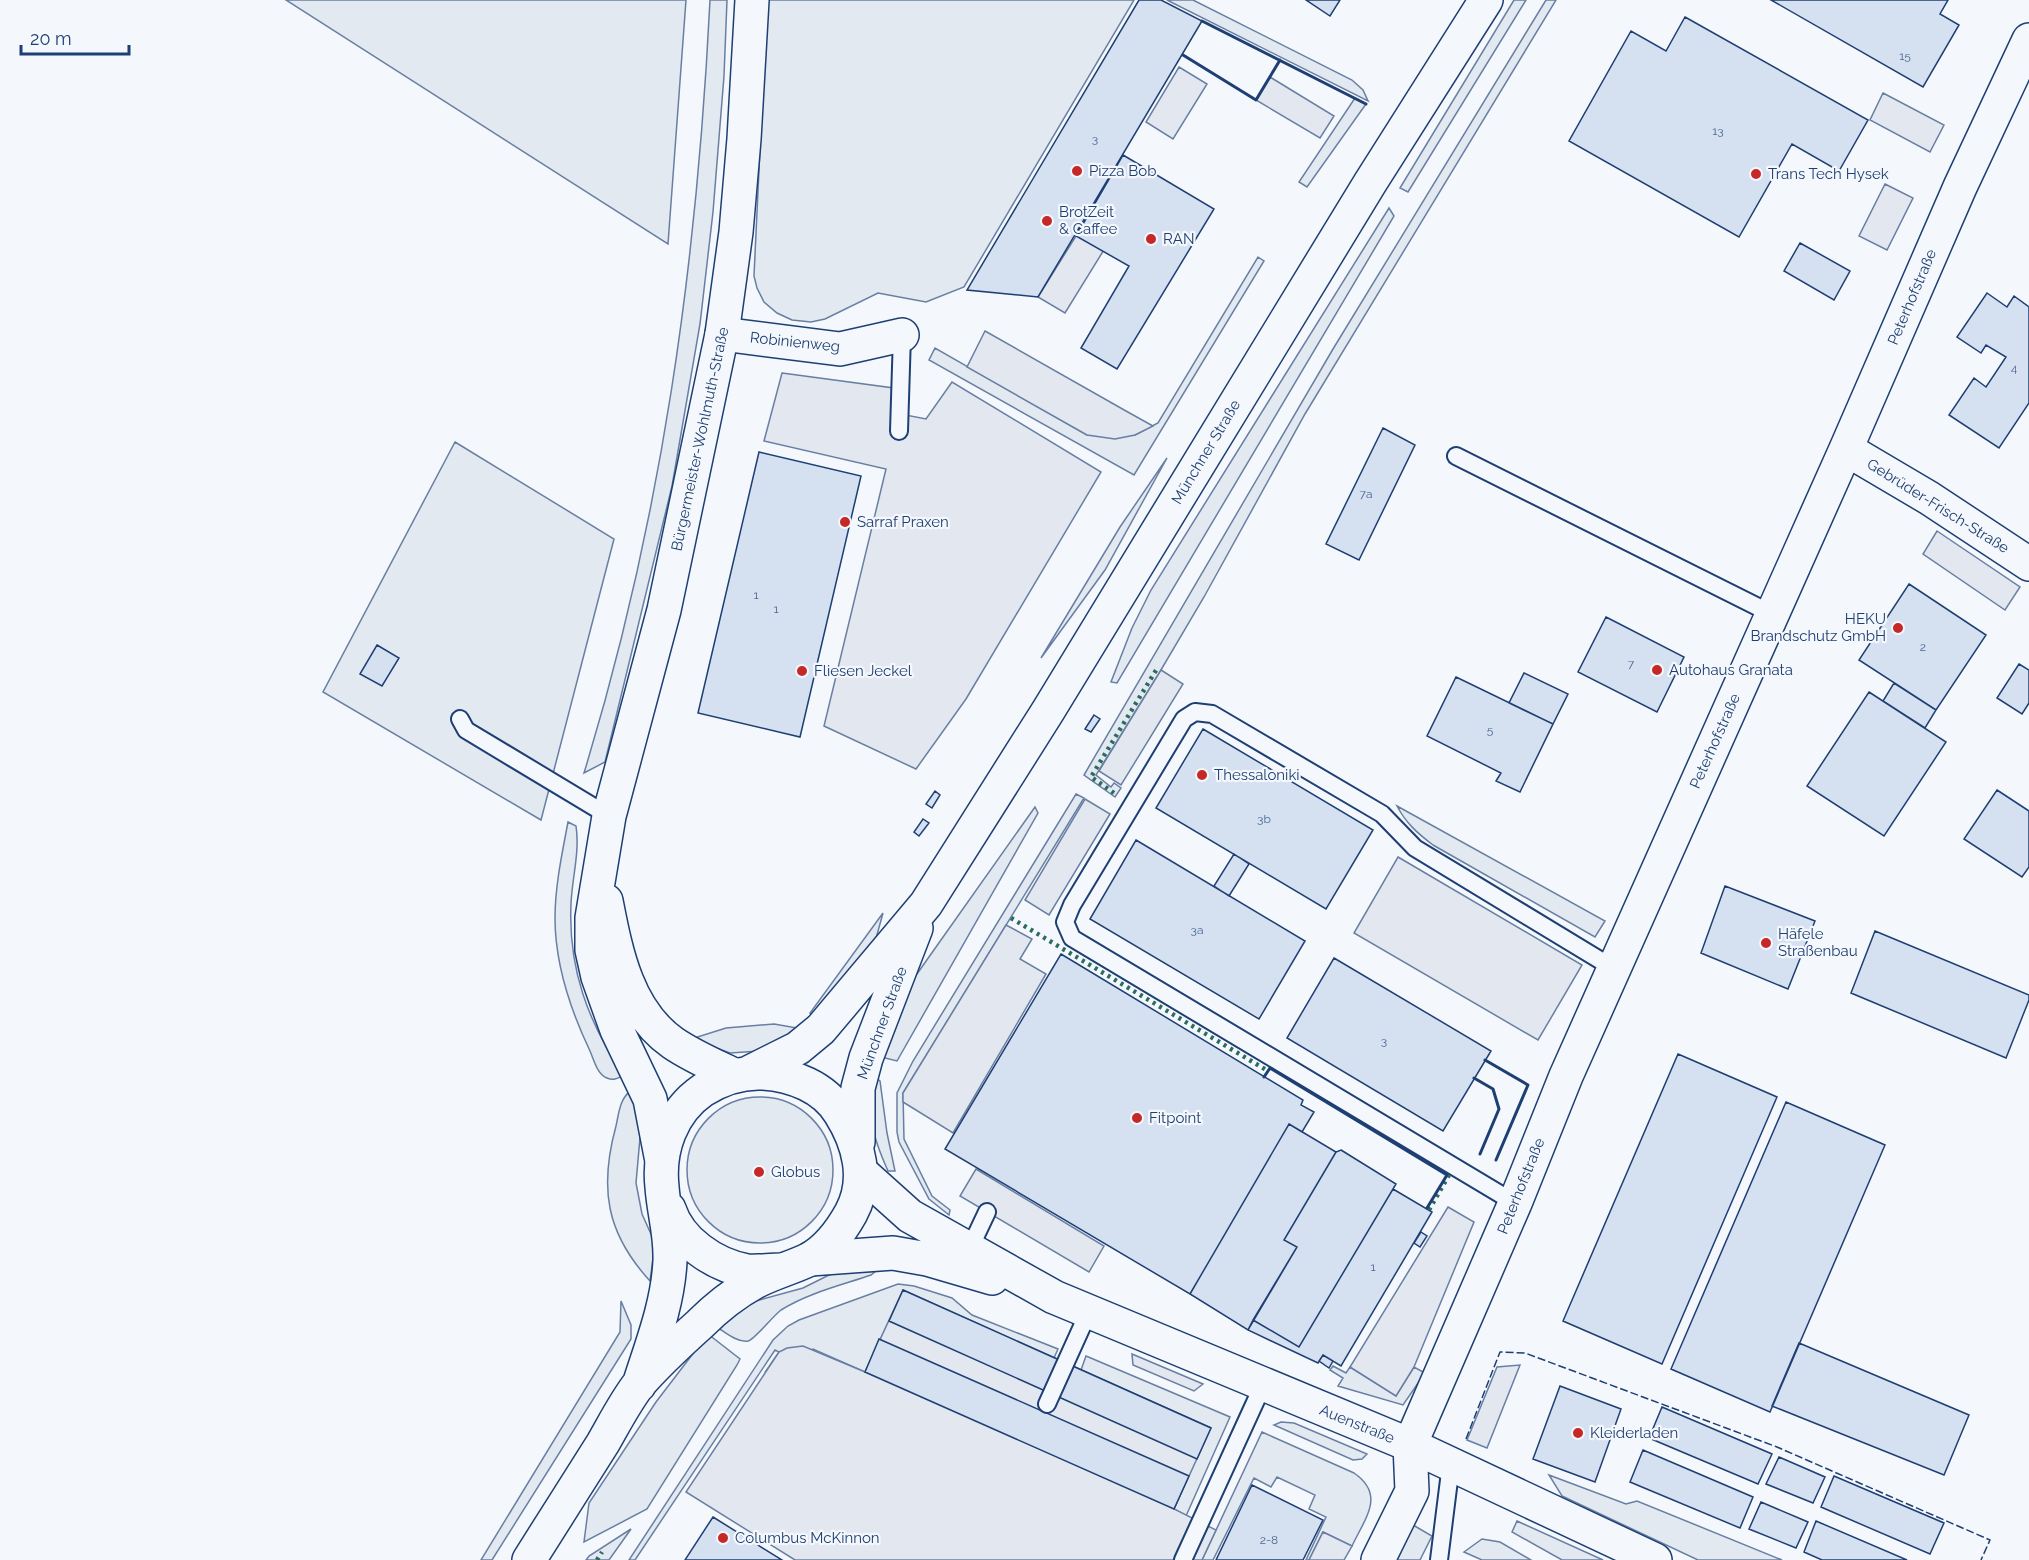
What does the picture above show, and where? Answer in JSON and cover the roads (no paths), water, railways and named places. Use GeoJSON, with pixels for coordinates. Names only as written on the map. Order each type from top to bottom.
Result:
{"type":"FeatureCollection","features":[{"type":"Feature","properties":{"kind":"street","name":"Bürgermeister-Wohlmuth-Straße"},"geometry":{"type":"LineString","coordinates":[[662,1171],[650,1099],[610,1012],[594,963],[592,918],[609,816],[664,610],[722,334],[736,232],[752,0]]}},
{"type":"Feature","properties":{"kind":"street","name":"Münchner Straße"},"geometry":{"type":"LineString","coordinates":[[742,1074],[798,1048],[820,1029],[926,904],[1048,711],[1365,192],[1486,0]]}},
{"type":"Feature","properties":{"kind":"street","name":"Peterhofstraße"},"geometry":{"type":"LineString","coordinates":[[1410,1445],[1515,1203],[1566,1076],[1613,968],[1846,449],[1960,187],[2029,40]]}},
{"type":"Feature","properties":{"kind":"street","name":"Robinienweg"},"geometry":{"type":"LineString","coordinates":[[722,334],[840,349],[902,335]]}},
{"type":"Feature","properties":{"kind":"street","name":"Gebrüder-Frisch-Straße"},"geometry":{"type":"LineString","coordinates":[[1846,449],[1929,498],[2029,564]]}},
{"type":"Feature","properties":{"kind":"street","name":"Bürgermeister-Wohlmuth-Straße"},"geometry":{"type":"LineString","coordinates":[[600,870],[614,941],[624,977],[644,1013],[671,1041],[694,1056],[742,1074]]}},
{"type":"Feature","properties":{"kind":"street","name":"Münchner Straße"},"geometry":{"type":"LineString","coordinates":[[859,1159],[858,1089],[866,1058],[926,904]]}},
{"type":"Feature","properties":{"kind":"street"},"geometry":{"type":"LineString","coordinates":[[529,1560],[639,1385],[701,1323],[727,1301],[753,1283],[810,1259],[835,1238],[852,1211],[859,1192],[859,1159],[851,1129],[835,1105],[814,1087],[783,1074],[742,1074],[718,1081],[694,1096],[672,1125],[662,1171],[669,1230],[669,1262],[665,1300],[639,1385]]}},
{"type":"Feature","properties":{"kind":"street","name":"Auenstraße"},"geometry":{"type":"LineString","coordinates":[[859,1159],[910,1216],[1054,1297]]}},
{"type":"Feature","properties":{"kind":"street"},"geometry":{"type":"LineString","coordinates":[[662,1171],[671,1218],[690,1243],[716,1261],[747,1271],[780,1270]]}},
{"type":"Feature","properties":{"kind":"street","name":"Auenstraße"},"geometry":{"type":"LineString","coordinates":[[810,1259],[893,1253],[958,1268],[1054,1297],[1410,1445],[1655,1560]]}},
{"type":"Feature","properties":{"kind":"street"},"geometry":{"type":"LineString","coordinates":[[1378,1560],[1412,1491],[1410,1445]]}},
{"type":"Feature","properties":{"kind":"lane"},"geometry":{"type":"LineString","coordinates":[[899,431],[902,335]]}},
{"type":"Feature","properties":{"kind":"lane"},"geometry":{"type":"LineString","coordinates":[[1456,456],[1772,614]]}},
{"type":"Feature","properties":{"kind":"lane"},"geometry":{"type":"LineString","coordinates":[[1515,1203],[1071,938],[1065,922],[1068,913],[1184,719],[1195,712],[1212,714],[1382,814],[1415,848],[1613,968]]}},
{"type":"Feature","properties":{"kind":"lane"},"geometry":{"type":"LineString","coordinates":[[460,719],[466,730],[609,816]]}},
{"type":"Feature","properties":{"kind":"lane"},"geometry":{"type":"LineString","coordinates":[[969,1250],[987,1212]]}},
{"type":"Feature","properties":{"kind":"lane"},"geometry":{"type":"LineString","coordinates":[[1047,1404],[1089,1311]]}},
{"type":"Feature","properties":{"kind":"lane"},"geometry":{"type":"LineString","coordinates":[[1183,1560],[1263,1385]]}},
{"type":"Feature","properties":{"kind":"lane"},"geometry":{"type":"LineString","coordinates":[[1439,1560],[1451,1464]]}},
{"type":"Feature","properties":{"kind":"place","name":"Pizza Bob"},"geometry":{"type":"Point","coordinates":[1077,171]}},
{"type":"Feature","properties":{"kind":"place","name":"Trans Tech Hysek"},"geometry":{"type":"Point","coordinates":[1756,174]}},
{"type":"Feature","properties":{"kind":"place","name":"BrotZeit & Caffee"},"geometry":{"type":"Point","coordinates":[1047,221]}},
{"type":"Feature","properties":{"kind":"place","name":"RAN"},"geometry":{"type":"Point","coordinates":[1151,239]}},
{"type":"Feature","properties":{"kind":"place","name":"Sarraf Praxen"},"geometry":{"type":"Point","coordinates":[845,522]}},
{"type":"Feature","properties":{"kind":"place","name":"HEKU Brandschutz GmbH"},"geometry":{"type":"Point","coordinates":[1898,628]}},
{"type":"Feature","properties":{"kind":"place","name":"Autohaus Granata"},"geometry":{"type":"Point","coordinates":[1657,670]}},
{"type":"Feature","properties":{"kind":"place","name":"Fliesen Jeckel"},"geometry":{"type":"Point","coordinates":[802,671]}},
{"type":"Feature","properties":{"kind":"place","name":"Thessaloniki"},"geometry":{"type":"Point","coordinates":[1202,775]}},
{"type":"Feature","properties":{"kind":"place","name":"Häfele Straßenbau"},"geometry":{"type":"Point","coordinates":[1766,943]}},
{"type":"Feature","properties":{"kind":"place","name":"Fitpoint"},"geometry":{"type":"Point","coordinates":[1137,1118]}},
{"type":"Feature","properties":{"kind":"place","name":"Globus"},"geometry":{"type":"Point","coordinates":[759,1172]}},
{"type":"Feature","properties":{"kind":"place","name":"Kleiderladen"},"geometry":{"type":"Point","coordinates":[1578,1433]}},
{"type":"Feature","properties":{"kind":"place","name":"Columbus McKinnon"},"geometry":{"type":"Point","coordinates":[723,1538]}}]}
